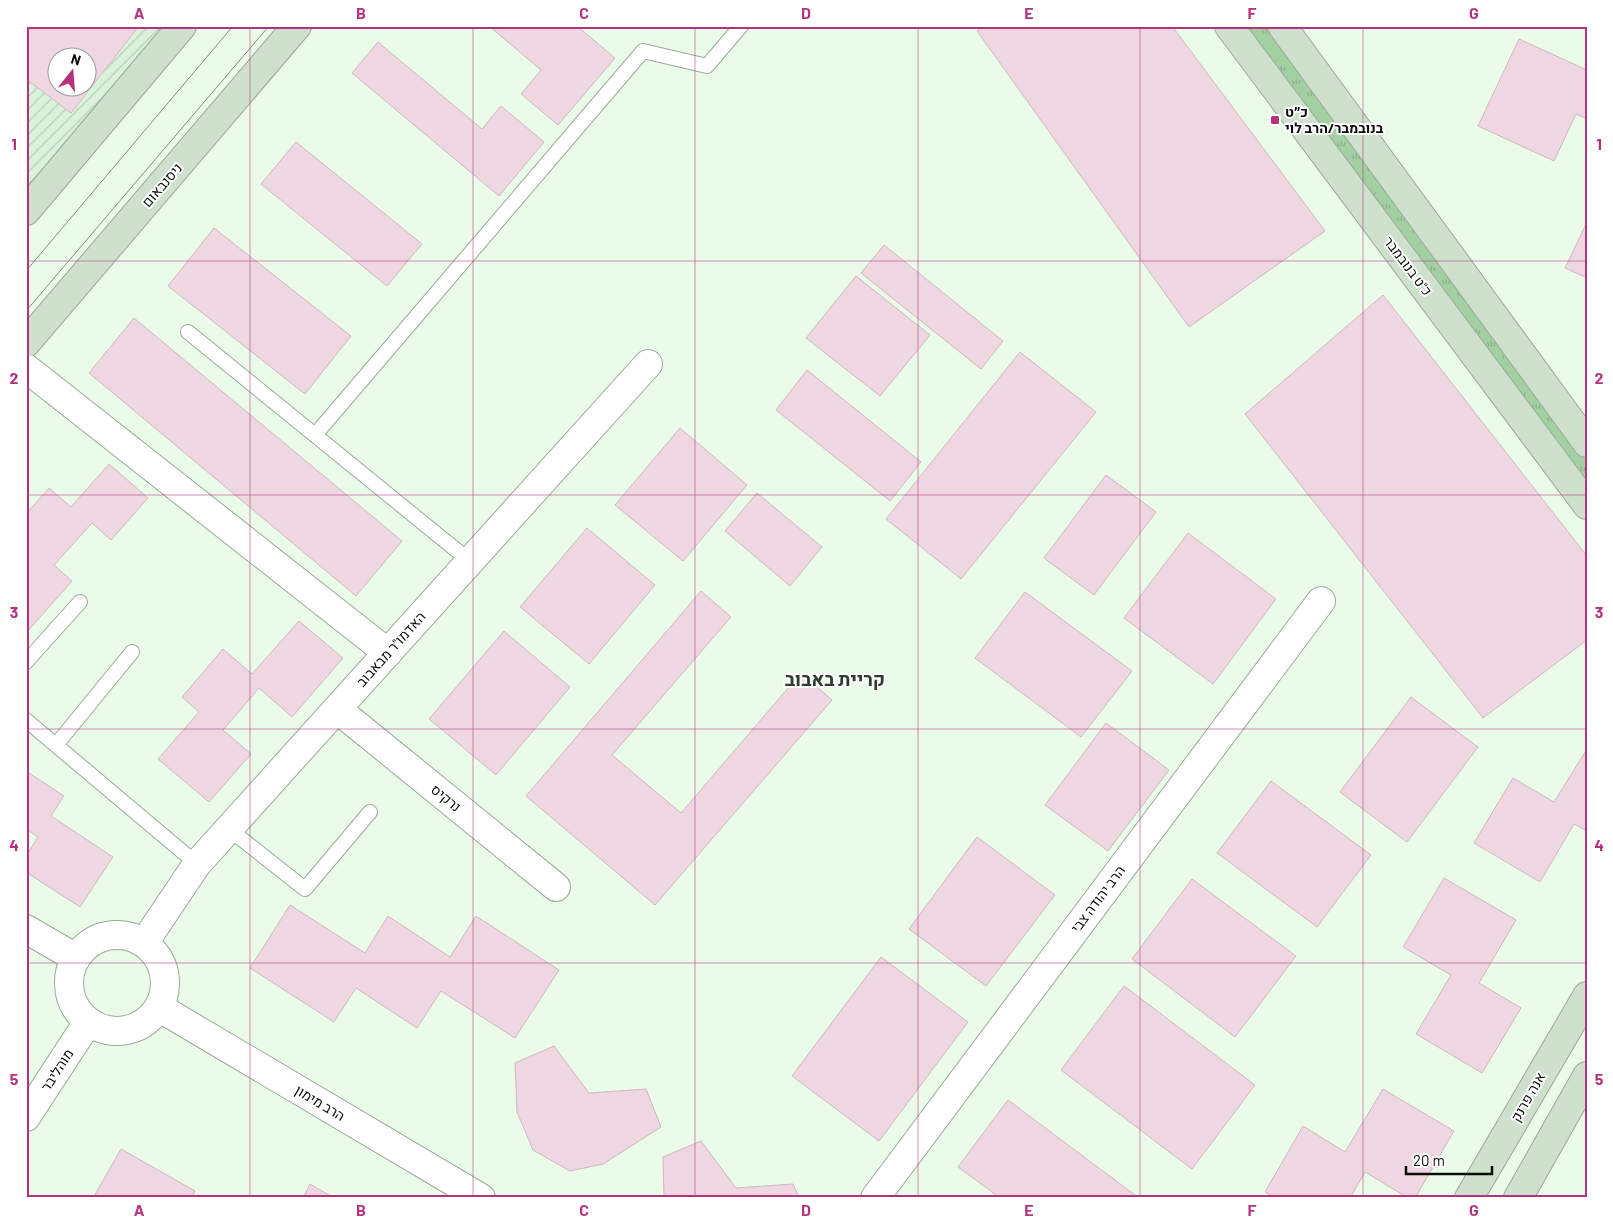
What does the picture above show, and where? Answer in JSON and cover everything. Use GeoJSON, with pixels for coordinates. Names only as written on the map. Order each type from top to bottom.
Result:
{"type":"FeatureCollection","features":[{"type":"Feature","properties":{"kind":"street"},"geometry":{"type":"LineString","coordinates":[[26,211],[182,26]]}},
{"type":"Feature","properties":{"kind":"street","name":"ניסנבאום"},"geometry":{"type":"LineString","coordinates":[[26,343],[297,26]]}},
{"type":"Feature","properties":{"kind":"street","name":"כ\"ט בנובמבר"},"geometry":{"type":"LineString","coordinates":[[1229,26],[1587,505]]}},
{"type":"Feature","properties":{"kind":"street"},"geometry":{"type":"LineString","coordinates":[[1282,26],[1587,444]]}},
{"type":"Feature","properties":{"kind":"street","name":"האדמו\"ר מבאבוב"},"geometry":{"type":"LineString","coordinates":[[144,943],[197,864],[648,364]]}},
{"type":"Feature","properties":{"kind":"street"},"geometry":{"type":"LineString","coordinates":[[26,368],[388,653]]}},
{"type":"Feature","properties":{"kind":"street","name":"הרב יהודה צבי"},"geometry":{"type":"LineString","coordinates":[[875,1198],[1321,601]]}},
{"type":"Feature","properties":{"kind":"street","name":"נרקיס"},"geometry":{"type":"LineString","coordinates":[[337,709],[556,887]]}},
{"type":"Feature","properties":{"kind":"street"},"geometry":{"type":"LineString","coordinates":[[26,929],[76,958]]}},
{"type":"Feature","properties":{"kind":"street"},"geometry":{"type":"LineString","coordinates":[[114,935],[129,936],[144,943],[155,952],[162,965],[166,979],[165,994],[160,1008],[149,1020],[135,1029],[119,1032],[103,1030],[88,1022],[78,1012],[71,999],[68,985],[70,971],[76,958],[86,946],[99,938],[114,935]]}},
{"type":"Feature","properties":{"kind":"street","name":"אנה פרנק"},"geometry":{"type":"LineString","coordinates":[[1469,1198],[1587,996]]}},
{"type":"Feature","properties":{"kind":"street","name":"הרב מימון"},"geometry":{"type":"LineString","coordinates":[[160,1008],[480,1198]]}},
{"type":"Feature","properties":{"kind":"street","name":"מוהליבר"},"geometry":{"type":"LineString","coordinates":[[26,1117],[88,1022]]}},
{"type":"Feature","properties":{"kind":"street"},"geometry":{"type":"LineString","coordinates":[[1518,1198],[1587,1076]]}},
{"type":"Feature","properties":{"kind":"lane"},"geometry":{"type":"LineString","coordinates":[[315,435],[643,51],[707,66],[741,26]]}},
{"type":"Feature","properties":{"kind":"lane"},"geometry":{"type":"LineString","coordinates":[[188,332],[471,562]]}},
{"type":"Feature","properties":{"kind":"lane"},"geometry":{"type":"LineString","coordinates":[[26,662],[80,602]]}},
{"type":"Feature","properties":{"kind":"lane"},"geometry":{"type":"LineString","coordinates":[[56,746],[132,652]]}},
{"type":"Feature","properties":{"kind":"lane"},"geometry":{"type":"LineString","coordinates":[[26,720],[197,864]]}},
{"type":"Feature","properties":{"kind":"lane"},"geometry":{"type":"LineString","coordinates":[[229,829],[305,890],[370,812]]}},
{"type":"Feature","properties":{"kind":"shaded area"},"geometry":{"type":"Polygon","coordinates":[[[26,26],[164,26],[26,189],[26,26]]]}},
{"type":"Feature","properties":{"kind":"green space"},"geometry":{"type":"Polygon","coordinates":[[[1229,26],[1282,26],[1587,443],[1587,505],[1229,26]]]}},
{"type":"Feature","properties":{"kind":"building"},"geometry":{"type":"Polygon","coordinates":[[[26,26],[139,26],[98,78],[98,48],[48,48],[48,96],[26,79],[26,26]]]}},
{"type":"Feature","properties":{"kind":"building"},"geometry":{"type":"Polygon","coordinates":[[[489,26],[577,26],[615,58],[558,125],[521,94],[541,70],[489,26]]]}},
{"type":"Feature","properties":{"kind":"building"},"geometry":{"type":"Polygon","coordinates":[[[984,26],[1172,26],[1325,231],[1189,327],[977,31],[984,26]]]}},
{"type":"Feature","properties":{"kind":"building"},"geometry":{"type":"Polygon","coordinates":[[[1519,39],[1587,70],[1587,119],[1576,114],[1554,161],[1478,126],[1519,39]]]}},
{"type":"Feature","properties":{"kind":"building"},"geometry":{"type":"Polygon","coordinates":[[[378,42],[482,129],[501,106],[544,142],[499,196],[352,73],[378,42]]]}},
{"type":"Feature","properties":{"kind":"building"},"geometry":{"type":"Polygon","coordinates":[[[51,98],[83,98],[71,113],[51,98]]]}},
{"type":"Feature","properties":{"kind":"building"},"geometry":{"type":"Polygon","coordinates":[[[296,142],[422,244],[387,286],[261,184],[296,142]]]}},
{"type":"Feature","properties":{"kind":"building"},"geometry":{"type":"Polygon","coordinates":[[[1587,222],[1587,278],[1565,268],[1587,222]]]}},
{"type":"Feature","properties":{"kind":"building"},"geometry":{"type":"Polygon","coordinates":[[[214,228],[351,336],[305,394],[168,286],[214,228]]]}},
{"type":"Feature","properties":{"kind":"building"},"geometry":{"type":"Polygon","coordinates":[[[884,245],[1003,341],[981,369],[861,273],[884,245]]]}},
{"type":"Feature","properties":{"kind":"building"},"geometry":{"type":"Polygon","coordinates":[[[856,276],[930,335],[880,396],[806,338],[856,276]]]}},
{"type":"Feature","properties":{"kind":"building"},"geometry":{"type":"Polygon","coordinates":[[[1383,295],[1587,556],[1587,640],[1483,718],[1245,414],[1383,295]]]}},
{"type":"Feature","properties":{"kind":"building"},"geometry":{"type":"Polygon","coordinates":[[[134,318],[402,541],[356,596],[89,373],[134,318]]]}},
{"type":"Feature","properties":{"kind":"building"},"geometry":{"type":"Polygon","coordinates":[[[1020,352],[1096,412],[961,579],[886,519],[1020,352]]]}},
{"type":"Feature","properties":{"kind":"building"},"geometry":{"type":"Polygon","coordinates":[[[807,370],[921,462],[890,501],[776,410],[807,370]]]}},
{"type":"Feature","properties":{"kind":"building"},"geometry":{"type":"Polygon","coordinates":[[[680,428],[747,485],[683,561],[615,505],[680,428]]]}},
{"type":"Feature","properties":{"kind":"building"},"geometry":{"type":"Polygon","coordinates":[[[109,464],[148,498],[111,540],[92,523],[54,565],[72,581],[26,633],[26,514],[49,488],[71,507],[109,464]]]}},
{"type":"Feature","properties":{"kind":"building"},"geometry":{"type":"Polygon","coordinates":[[[1106,475],[1156,512],[1094,595],[1044,558],[1106,475]]]}},
{"type":"Feature","properties":{"kind":"building"},"geometry":{"type":"Polygon","coordinates":[[[757,493],[822,547],[790,586],[725,531],[757,493]]]}},
{"type":"Feature","properties":{"kind":"building"},"geometry":{"type":"Polygon","coordinates":[[[587,528],[655,585],[589,664],[520,607],[587,528]]]}},
{"type":"Feature","properties":{"kind":"building"},"geometry":{"type":"Polygon","coordinates":[[[1188,533],[1276,599],[1213,684],[1124,618],[1188,533]]]}},
{"type":"Feature","properties":{"kind":"building"},"geometry":{"type":"Polygon","coordinates":[[[701,591],[731,617],[612,755],[681,813],[801,673],[832,700],[655,905],[526,796],[701,591]]]}},
{"type":"Feature","properties":{"kind":"building"},"geometry":{"type":"Polygon","coordinates":[[[1025,592],[1132,671],[1081,737],[975,658],[1025,592]]]}},
{"type":"Feature","properties":{"kind":"building"},"geometry":{"type":"Polygon","coordinates":[[[299,621],[343,658],[292,717],[259,688],[223,730],[251,754],[209,802],[158,759],[199,712],[182,697],[223,649],[252,674],[299,621]]]}},
{"type":"Feature","properties":{"kind":"building"},"geometry":{"type":"Polygon","coordinates":[[[504,631],[570,687],[496,775],[429,719],[504,631]]]}},
{"type":"Feature","properties":{"kind":"building"},"geometry":{"type":"Polygon","coordinates":[[[1411,697],[1478,747],[1407,842],[1340,792],[1411,697]]]}},
{"type":"Feature","properties":{"kind":"building"},"geometry":{"type":"Polygon","coordinates":[[[1106,723],[1169,770],[1108,851],[1045,805],[1106,723]]]}},
{"type":"Feature","properties":{"kind":"building"},"geometry":{"type":"Polygon","coordinates":[[[1587,749],[1587,831],[1574,824],[1540,882],[1474,843],[1513,778],[1554,802],[1587,749]]]}},
{"type":"Feature","properties":{"kind":"building"},"geometry":{"type":"Polygon","coordinates":[[[26,771],[64,796],[51,816],[113,857],[80,907],[26,872],[26,856],[38,837],[26,829],[26,771]]]}},
{"type":"Feature","properties":{"kind":"building"},"geometry":{"type":"Polygon","coordinates":[[[1271,781],[1371,855],[1317,927],[1217,853],[1271,781]]]}},
{"type":"Feature","properties":{"kind":"building"},"geometry":{"type":"Polygon","coordinates":[[[977,837],[1055,895],[986,986],[909,929],[977,837]]]}},
{"type":"Feature","properties":{"kind":"building"},"geometry":{"type":"Polygon","coordinates":[[[1444,878],[1516,920],[1479,983],[1521,1008],[1482,1073],[1416,1034],[1451,975],[1403,947],[1444,878]]]}},
{"type":"Feature","properties":{"kind":"building"},"geometry":{"type":"Polygon","coordinates":[[[1192,879],[1296,956],[1235,1037],[1132,959],[1192,879]]]}},
{"type":"Feature","properties":{"kind":"building"},"geometry":{"type":"Polygon","coordinates":[[[290,905],[365,953],[388,916],[450,957],[476,916],[559,970],[515,1038],[441,991],[417,1028],[356,988],[334,1022],[250,968],[290,905]]]}},
{"type":"Feature","properties":{"kind":"building"},"geometry":{"type":"Polygon","coordinates":[[[881,957],[968,1022],[879,1141],[792,1076],[881,957]]]}},
{"type":"Feature","properties":{"kind":"building"},"geometry":{"type":"Polygon","coordinates":[[[1124,986],[1255,1085],[1192,1169],[1061,1070],[1124,986]]]}},
{"type":"Feature","properties":{"kind":"building"},"geometry":{"type":"Polygon","coordinates":[[[554,1046],[589,1093],[646,1089],[661,1127],[603,1164],[570,1171],[533,1150],[517,1112],[515,1063],[554,1046]]]}},
{"type":"Feature","properties":{"kind":"building"},"geometry":{"type":"Polygon","coordinates":[[[1383,1089],[1454,1131],[1415,1198],[1408,1198],[1365,1172],[1350,1198],[1275,1198],[1265,1192],[1303,1126],[1345,1152],[1383,1089]]]}},
{"type":"Feature","properties":{"kind":"building"},"geometry":{"type":"Polygon","coordinates":[[[1008,1100],[1139,1198],[1000,1198],[958,1167],[1008,1100]]]}},
{"type":"Feature","properties":{"kind":"building"},"geometry":{"type":"Polygon","coordinates":[[[701,1141],[736,1188],[793,1184],[799,1198],[664,1198],[663,1157],[701,1141]]]}},
{"type":"Feature","properties":{"kind":"building"},"geometry":{"type":"Polygon","coordinates":[[[121,1149],[195,1191],[191,1198],[93,1198],[121,1149]]]}},
{"type":"Feature","properties":{"kind":"building"},"geometry":{"type":"Polygon","coordinates":[[[310,1184],[334,1198],[303,1198],[310,1184]]]}},
{"type":"Feature","properties":{"kind":"tram line"},"geometry":{"type":"LineString","coordinates":[[26,271],[233,26]]}},
{"type":"Feature","properties":{"kind":"tram line"},"geometry":{"type":"LineString","coordinates":[[26,311],[269,26]]}},
{"type":"Feature","properties":{"kind":"place","name":"כ״ט בנובמבר/הרב לוי"},"geometry":{"type":"Point","coordinates":[1275,120]}},
{"type":"Feature","properties":{"kind":"district","name":"קריית באבוב"},"geometry":{"type":"Point","coordinates":[835,679]}}]}
